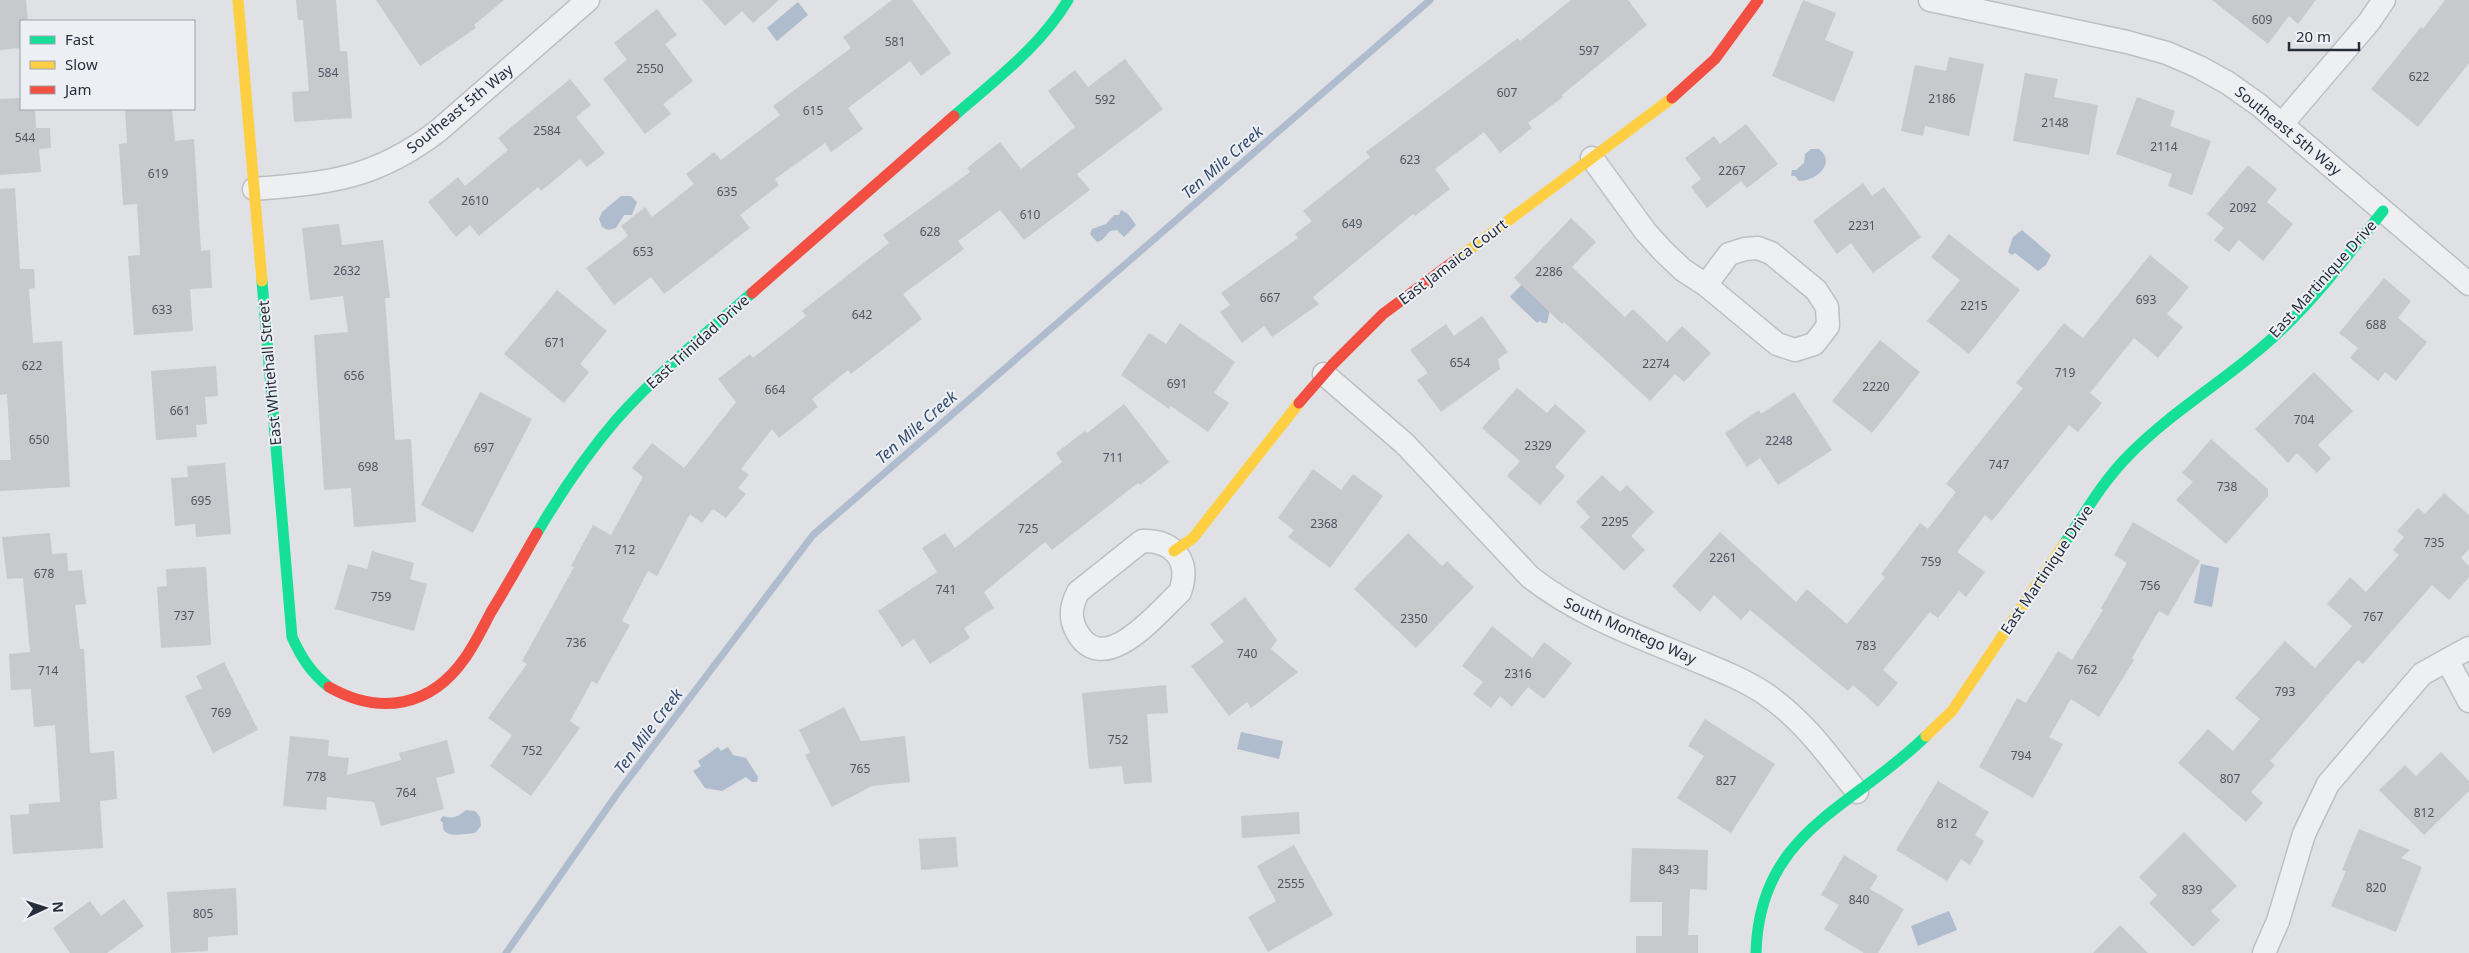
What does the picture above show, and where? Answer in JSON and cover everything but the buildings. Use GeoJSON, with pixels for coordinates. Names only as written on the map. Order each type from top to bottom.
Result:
{"type":"FeatureCollection","features":[{"type":"Feature","properties":{"kind":"street","name":"East Whitehall Street"},"geometry":{"type":"LineString","coordinates":[[238,0],[292,637],[304,662],[322,683],[345,697],[372,704]]}},
{"type":"Feature","properties":{"kind":"street","name":"Southeast 5th Way"},"geometry":{"type":"LineString","coordinates":[[254,189],[341,180],[366,173],[392,162],[416,148],[438,131],[588,0]]}},
{"type":"Feature","properties":{"kind":"street","name":"East Trinidad Drive"},"geometry":{"type":"LineString","coordinates":[[372,704],[399,704],[425,695],[448,679],[465,658],[558,498],[590,453],[624,411],[662,372],[1038,42],[1056,20],[1068,0]]}},
{"type":"Feature","properties":{"kind":"street","name":"East Jamaica Court"},"geometry":{"type":"LineString","coordinates":[[1174,551],[1193,538],[1324,374],[1362,333],[1383,314],[1592,158],[1695,78],[1732,37],[1758,0]]}},
{"type":"Feature","properties":{"kind":"street","name":"Southeast 5th Way"},"geometry":{"type":"LineString","coordinates":[[1930,0],[1953,3],[2127,42],[2167,53],[2199,67],[2228,83],[2282,124],[2469,284]]}},
{"type":"Feature","properties":{"kind":"street"},"geometry":{"type":"LineString","coordinates":[[2282,124],[2369,22],[2384,0]]}},
{"type":"Feature","properties":{"kind":"street"},"geometry":{"type":"LineString","coordinates":[[1592,158],[1657,245],[1683,270],[1706,285],[1777,344],[1795,350],[1814,344],[1828,326],[1827,307],[1816,290],[1771,253],[1758,248],[1745,248],[1729,254],[1706,285]]}},
{"type":"Feature","properties":{"kind":"street","name":"East Martinique Drive"},"geometry":{"type":"LineString","coordinates":[[1756,953],[1755,937],[1760,910],[1768,885],[1782,860],[1799,839],[1913,749],[1952,711],[2109,477],[2126,457],[2165,420],[2279,332],[2384,211]]}},
{"type":"Feature","properties":{"kind":"street","name":"South Montego Way"},"geometry":{"type":"LineString","coordinates":[[1324,374],[1405,444],[1530,577],[1544,588],[1583,612],[1740,679],[1764,693],[1807,728],[1857,792]]}},
{"type":"Feature","properties":{"kind":"street"},"geometry":{"type":"LineString","coordinates":[[1142,541],[1154,541],[1165,544],[1174,551],[1184,571],[1180,592],[1129,639],[1120,645],[1099,648],[1088,644],[1079,636],[1073,626],[1071,614],[1078,592],[1142,541]]}},
{"type":"Feature","properties":{"kind":"street"},"geometry":{"type":"LineString","coordinates":[[2264,953],[2278,921],[2304,834],[2328,784],[2422,674],[2469,648]]}},
{"type":"Feature","properties":{"kind":"street"},"geometry":{"type":"LineString","coordinates":[[2448,660],[2469,701]]}},
{"type":"Feature","properties":{"kind":"water"},"geometry":{"type":"Polygon","coordinates":[[[798,2],[808,15],[777,41],[767,28],[798,2]]]}},
{"type":"Feature","properties":{"kind":"water"},"geometry":{"type":"Polygon","coordinates":[[[1811,149],[1819,149],[1824,154],[1825,165],[1818,175],[1799,181],[1795,176],[1791,176],[1792,170],[1796,170],[1804,163],[1805,154],[1811,149]]]}},
{"type":"Feature","properties":{"kind":"water"},"geometry":{"type":"Polygon","coordinates":[[[621,196],[631,196],[637,202],[632,215],[624,215],[616,228],[608,230],[602,227],[599,219],[602,212],[621,196]]]}},
{"type":"Feature","properties":{"kind":"water"},"geometry":{"type":"Polygon","coordinates":[[[1121,210],[1128,214],[1136,225],[1124,237],[1117,230],[1110,231],[1102,240],[1097,242],[1090,234],[1092,229],[1106,224],[1114,215],[1119,215],[1121,210]]]}},
{"type":"Feature","properties":{"kind":"water"},"geometry":{"type":"Polygon","coordinates":[[[2022,230],[2051,255],[2046,265],[2038,271],[2015,253],[2012,255],[2008,252],[2013,237],[2022,230]]]}},
{"type":"Feature","properties":{"kind":"water"},"geometry":{"type":"Polygon","coordinates":[[[1522,284],[1550,310],[1547,323],[1540,321],[1537,323],[1510,297],[1522,284]]]}},
{"type":"Feature","properties":{"kind":"water"},"geometry":{"type":"Polygon","coordinates":[[[2201,564],[2219,568],[2212,607],[2194,603],[2201,564]]]}},
{"type":"Feature","properties":{"kind":"water"},"geometry":{"type":"Polygon","coordinates":[[[1241,732],[1283,741],[1279,759],[1237,749],[1241,732]]]}},
{"type":"Feature","properties":{"kind":"water"},"geometry":{"type":"Polygon","coordinates":[[[718,747],[721,751],[728,747],[733,755],[746,758],[758,777],[757,782],[752,782],[746,777],[722,791],[705,788],[693,771],[701,766],[698,761],[718,747]]]}},
{"type":"Feature","properties":{"kind":"water"},"geometry":{"type":"Polygon","coordinates":[[[466,810],[475,811],[480,817],[481,826],[475,833],[454,835],[445,832],[443,823],[440,820],[443,816],[456,817],[466,810]]]}},
{"type":"Feature","properties":{"kind":"water"},"geometry":{"type":"Polygon","coordinates":[[[1949,911],[1957,930],[1918,946],[1911,926],[1949,911]]]}},
{"type":"Feature","properties":{"kind":"waterway","name":"Ten Mile Creek"},"geometry":{"type":"LineString","coordinates":[[506,953],[617,794],[813,535],[1430,0]]}},
{"type":"Feature","properties":{"kind":"traffic: fast"},"geometry":{"type":"LineString","coordinates":[[954,116],[1001,76],[1030,48],[1057,17],[1068,0]]}},
{"type":"Feature","properties":{"kind":"traffic: fast"},"geometry":{"type":"LineString","coordinates":[[2064,544],[2103,486],[2129,455],[2165,422],[2242,364],[2279,332],[2320,289],[2383,211]]}},
{"type":"Feature","properties":{"kind":"traffic: fast"},"geometry":{"type":"LineString","coordinates":[[262,281],[292,637],[307,664],[329,687]]}},
{"type":"Feature","properties":{"kind":"traffic: fast"},"geometry":{"type":"LineString","coordinates":[[537,533],[574,475],[616,420],[665,370],[752,293]]}},
{"type":"Feature","properties":{"kind":"traffic: fast"},"geometry":{"type":"LineString","coordinates":[[1756,953],[1761,912],[1773,878],[1792,850],[1814,826],[1898,761],[1926,736]]}},
{"type":"Feature","properties":{"kind":"traffic: slow"},"geometry":{"type":"LineString","coordinates":[[238,0],[262,281]]}},
{"type":"Feature","properties":{"kind":"traffic: slow"},"geometry":{"type":"LineString","coordinates":[[1457,259],[1672,98]]}},
{"type":"Feature","properties":{"kind":"traffic: slow"},"geometry":{"type":"LineString","coordinates":[[1174,551],[1193,538],[1299,403]]}},
{"type":"Feature","properties":{"kind":"traffic: slow"},"geometry":{"type":"LineString","coordinates":[[1926,736],[1952,711],[2064,544]]}},
{"type":"Feature","properties":{"kind":"traffic: jam"},"geometry":{"type":"LineString","coordinates":[[1672,98],[1715,59],[1758,0]]}},
{"type":"Feature","properties":{"kind":"traffic: jam"},"geometry":{"type":"LineString","coordinates":[[752,293],[954,116]]}},
{"type":"Feature","properties":{"kind":"traffic: jam"},"geometry":{"type":"LineString","coordinates":[[1299,403],[1332,365],[1383,314],[1457,259]]}},
{"type":"Feature","properties":{"kind":"traffic: jam"},"geometry":{"type":"LineString","coordinates":[[329,687],[367,702],[385,703],[403,702],[437,687],[451,675],[469,653],[537,533]]}}]}
